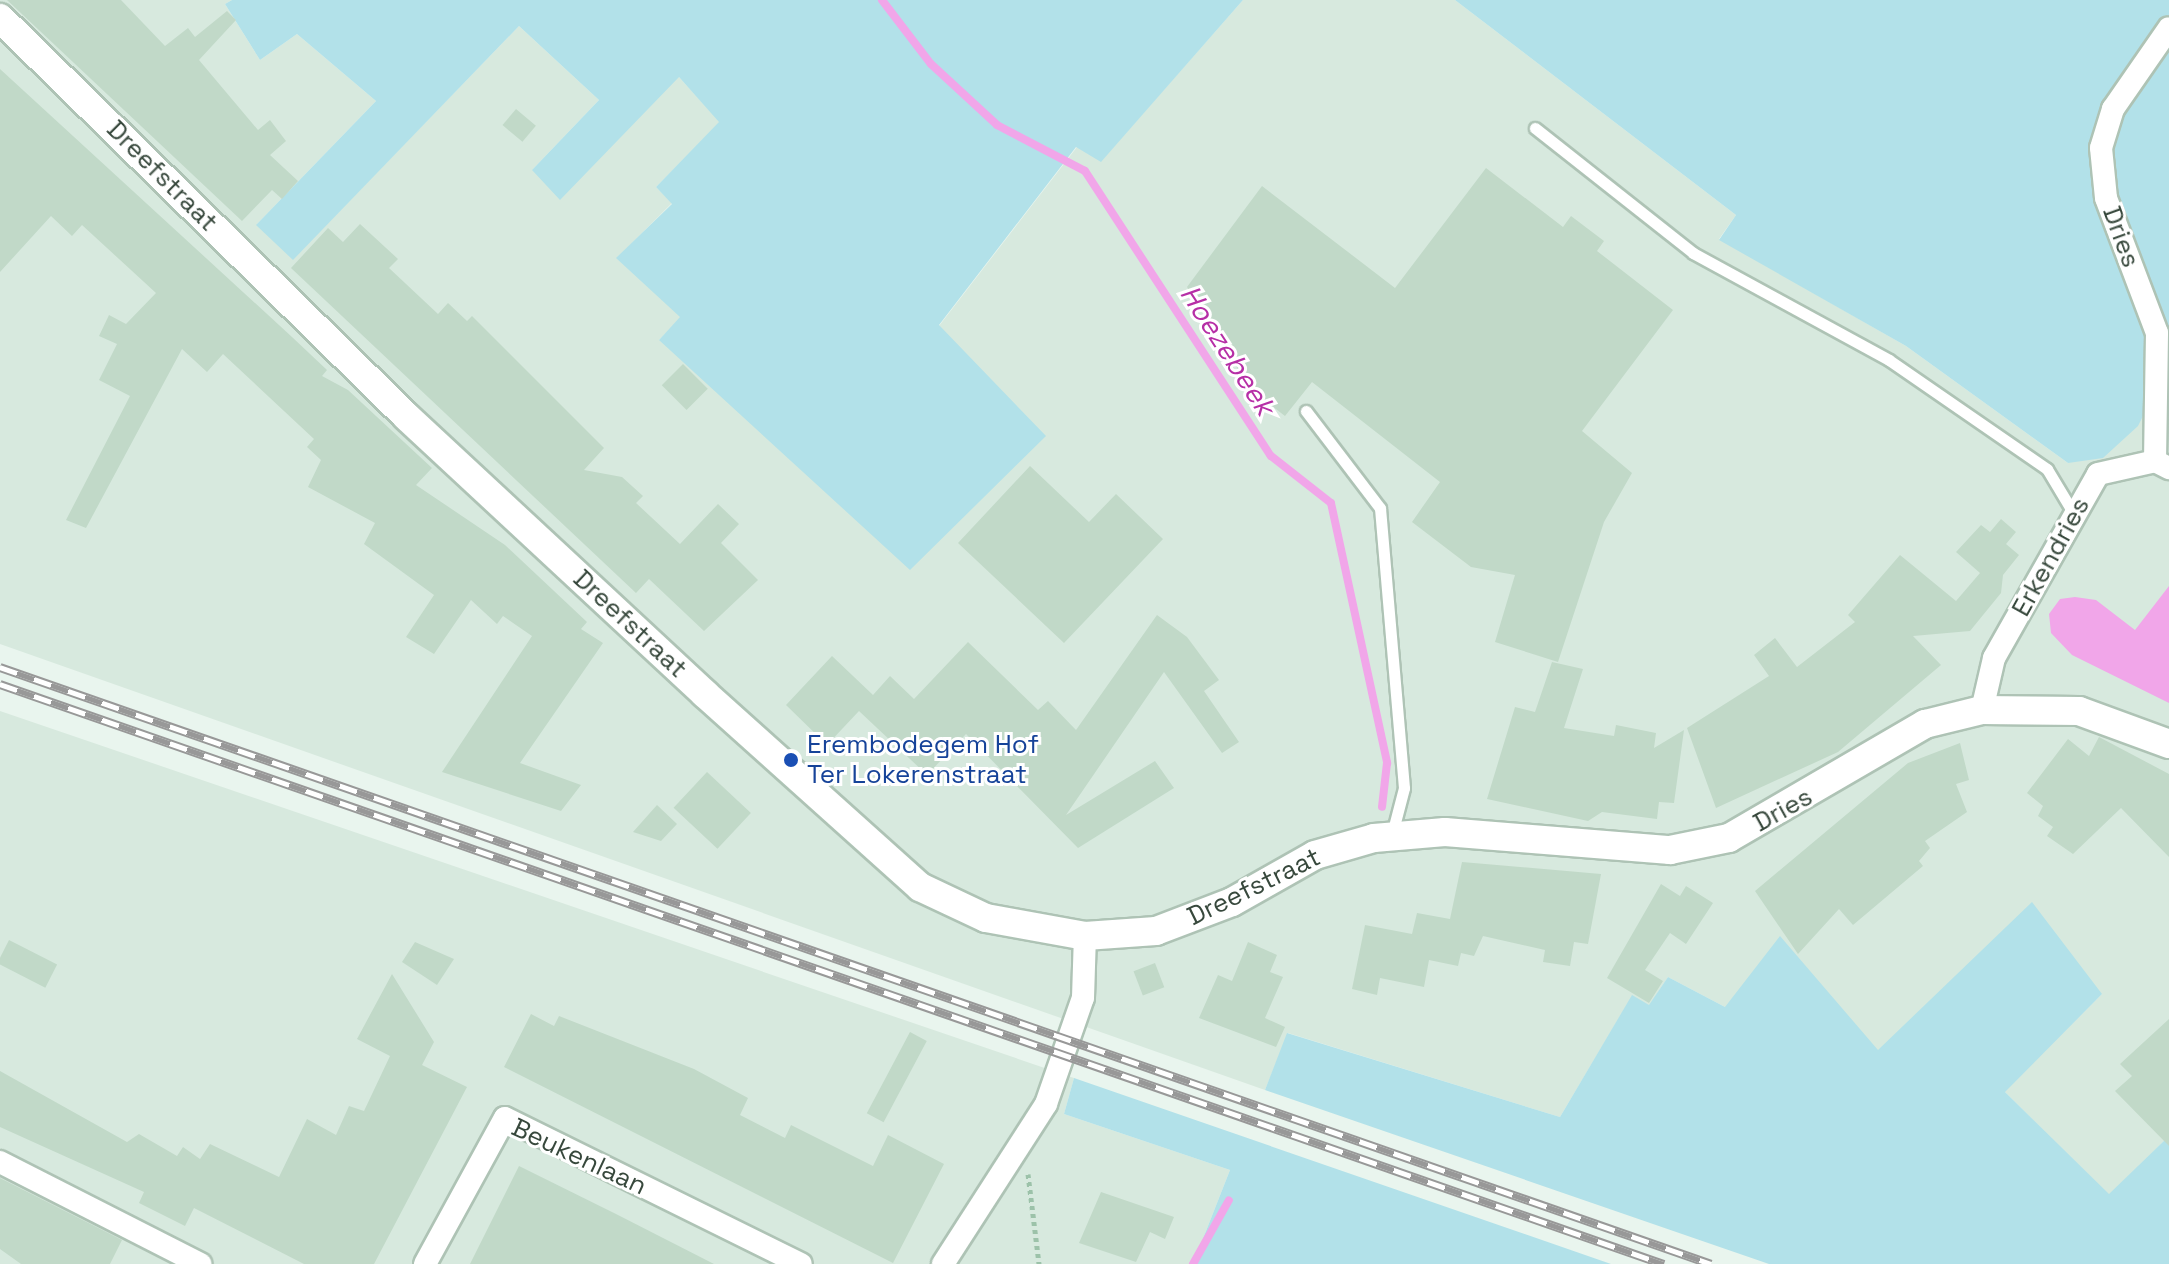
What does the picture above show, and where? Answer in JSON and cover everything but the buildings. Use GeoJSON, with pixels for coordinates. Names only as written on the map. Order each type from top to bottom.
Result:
{"type":"FeatureCollection","features":[{"type":"Feature","properties":{"kind":"street","name":"Dreefstraat"},"geometry":{"type":"LineString","coordinates":[[0,18],[407,417],[920,887],[986,918],[1085,936],[1156,931],[1199,917],[1315,855],[1382,837]]}},
{"type":"Feature","properties":{"kind":"street","name":"Dries"},"geometry":{"type":"LineString","coordinates":[[2162,465],[2157,333],[2106,198],[2101,148],[2113,109],[2169,28]]}},
{"type":"Feature","properties":{"kind":"street","name":"Erkendries"},"geometry":{"type":"LineString","coordinates":[[1982,710],[1994,658],[2098,474],[2162,465]]}},
{"type":"Feature","properties":{"kind":"street","name":"Dries"},"geometry":{"type":"LineString","coordinates":[[1382,837],[1445,832],[1670,850],[1714,841],[1785,812],[1925,724],[1982,710],[2079,711],[2169,744]]}},
{"type":"Feature","properties":{"kind":"street"},"geometry":{"type":"LineString","coordinates":[[943,1264],[1015,1161],[1046,1104],[1083,998],[1085,936]]}},
{"type":"Feature","properties":{"kind":"street","name":"Beukenlaan"},"geometry":{"type":"LineString","coordinates":[[425,1264],[505,1118],[801,1264]]}},
{"type":"Feature","properties":{"kind":"street"},"geometry":{"type":"LineString","coordinates":[[0,1162],[195,1263]]}},
{"type":"Feature","properties":{"kind":"lane"},"geometry":{"type":"LineString","coordinates":[[1535,128],[1693,253],[1889,360],[2047,469],[2074,514]]}},
{"type":"Feature","properties":{"kind":"lane"},"geometry":{"type":"LineString","coordinates":[[1306,411],[1380,508],[1404,788],[1382,837]]}},
{"type":"Feature","properties":{"kind":"path"},"geometry":{"type":"LineString","coordinates":[[1015,1161],[1033,1187],[1039,1264]]}},
{"type":"Feature","properties":{"kind":"shaded area"},"geometry":{"type":"Polygon","coordinates":[[[0,0],[232,0],[225,4],[260,60],[297,34],[376,101],[257,224],[293,259],[519,26],[599,100],[532,170],[678,76],[720,122],[656,187],[672,203],[617,258],[681,317],[659,340],[939,326],[1077,147],[1101,161],[1243,0],[1455,0],[1736,215],[1719,239],[1906,346],[2068,463],[2150,394],[2169,395],[2169,1136],[2109,1195],[2004,1091],[2102,994],[1878,1051],[1725,1007],[1668,977],[1649,1006],[1632,996],[1560,1117],[1288,1033],[1265,1090],[0,644],[0,0]]]}},
{"type":"Feature","properties":{"kind":"shaded area"},"geometry":{"type":"Polygon","coordinates":[[[232,0],[1243,0],[1101,162],[1076,147],[939,325],[1046,436],[910,570],[659,340],[680,317],[616,258],[672,204],[656,187],[719,122],[679,77],[560,200],[532,170],[599,100],[519,26],[293,260],[256,225],[376,101],[297,34],[260,60],[225,4],[232,0]]]}},
{"type":"Feature","properties":{"kind":"shaded area"},"geometry":{"type":"Polygon","coordinates":[[[1455,0],[2169,0],[2169,15],[2100,111],[2089,148],[2103,218],[2149,344],[2147,408],[2138,426],[2103,458],[2068,463],[1906,346],[1719,240],[1736,215],[1455,0]]]}},
{"type":"Feature","properties":{"kind":"shaded area"},"geometry":{"type":"Polygon","coordinates":[[[2169,43],[2169,371],[2117,202],[2110,147],[2121,111],[2169,43]]]}},
{"type":"Feature","properties":{"kind":"shaded area"},"geometry":{"type":"Polygon","coordinates":[[[2169,586],[2169,703],[2072,655],[2051,633],[2049,614],[2060,599],[2075,597],[2096,600],[2135,630],[2169,586]]]}},
{"type":"Feature","properties":{"kind":"shaded area"},"geometry":{"type":"Polygon","coordinates":[[[0,711],[1074,1078],[1064,1114],[1230,1170],[1193,1264],[0,1264],[0,711]]]}},
{"type":"Feature","properties":{"kind":"shaded area"},"geometry":{"type":"Polygon","coordinates":[[[2032,902],[2102,994],[2005,1092],[2109,1194],[2169,1136],[2169,1264],[1769,1264],[1265,1090],[1287,1033],[1560,1117],[1632,995],[1649,1005],[1668,977],[1725,1007],[1780,936],[1878,1050],[2032,902]]]}},
{"type":"Feature","properties":{"kind":"shaded area"},"geometry":{"type":"Polygon","coordinates":[[[1074,1078],[1611,1264],[1193,1264],[1230,1170],[1064,1114],[1074,1078]]]}},
{"type":"Feature","properties":{"kind":"waterway","name":"Hoezebeek"},"geometry":{"type":"LineString","coordinates":[[882,0],[931,64],[997,125],[1085,171],[1271,456],[1331,503],[1387,763],[1382,807]]}},
{"type":"Feature","properties":{"kind":"waterway","name":"Hoezebeek"},"geometry":{"type":"LineString","coordinates":[[1193,1264],[1229,1200]]}},
{"type":"Feature","properties":{"kind":"railway"},"geometry":{"type":"LineString","coordinates":[[0,667],[1711,1264]]}},
{"type":"Feature","properties":{"kind":"railway"},"geometry":{"type":"LineString","coordinates":[[0,684],[1664,1264]]}},
{"type":"Feature","properties":{"kind":"place","name":"Erembodegem Hof Ter Lokerenstraat"},"geometry":{"type":"Point","coordinates":[791,760]}}]}
